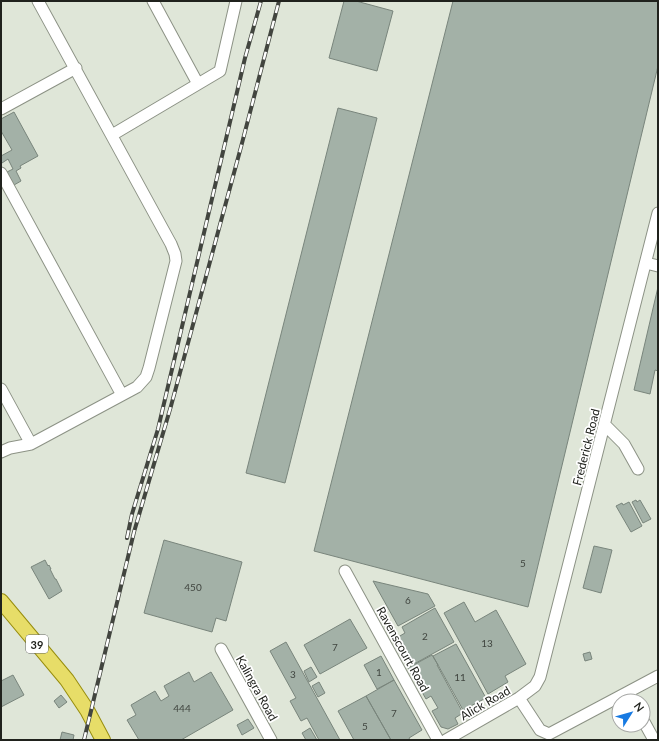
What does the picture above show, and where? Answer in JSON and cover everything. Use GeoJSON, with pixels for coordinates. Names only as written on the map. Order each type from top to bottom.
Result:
{"type":"FeatureCollection","features":[{"type":"Feature","properties":{"kind":"main road","name":"39"},"geometry":{"type":"LineString","coordinates":[[1,601],[67,680],[104,740]]}},
{"type":"Feature","properties":{"kind":"street"},"geometry":{"type":"LineString","coordinates":[[1,452],[10,448],[31,444],[122,395],[146,377],[176,261],[171,244],[38,1]]}},
{"type":"Feature","properties":{"kind":"street"},"geometry":{"type":"LineString","coordinates":[[153,1],[198,84]]}},
{"type":"Feature","properties":{"kind":"street"},"geometry":{"type":"LineString","coordinates":[[112,135],[220,72],[236,1]]}},
{"type":"Feature","properties":{"kind":"street"},"geometry":{"type":"LineString","coordinates":[[1,109],[76,68]]}},
{"type":"Feature","properties":{"kind":"street"},"geometry":{"type":"LineString","coordinates":[[1,173],[122,395]]}},
{"type":"Feature","properties":{"kind":"street","name":"Frederick Road"},"geometry":{"type":"LineString","coordinates":[[535,686],[540,677],[544,662],[658,213]]}},
{"type":"Feature","properties":{"kind":"street"},"geometry":{"type":"LineString","coordinates":[[646,263],[658,266]]}},
{"type":"Feature","properties":{"kind":"street"},"geometry":{"type":"LineString","coordinates":[[1,389],[31,444]]}},
{"type":"Feature","properties":{"kind":"street"},"geometry":{"type":"LineString","coordinates":[[605,425],[624,444],[638,469]]}},
{"type":"Feature","properties":{"kind":"street","name":"Ravenscourt Road"},"geometry":{"type":"LineString","coordinates":[[344,571],[438,740]]}},
{"type":"Feature","properties":{"kind":"street","name":"Kalingra Road"},"geometry":{"type":"LineString","coordinates":[[221,649],[271,740]]}},
{"type":"Feature","properties":{"kind":"street"},"geometry":{"type":"LineString","coordinates":[[635,693],[658,676]]}},
{"type":"Feature","properties":{"kind":"street","name":"Alick Road"},"geometry":{"type":"LineString","coordinates":[[446,740],[519,698],[535,686]]}},
{"type":"Feature","properties":{"kind":"street"},"geometry":{"type":"LineString","coordinates":[[519,698],[540,730],[549,734],[611,706]]}},
{"type":"Feature","properties":{"kind":"building"},"geometry":{"type":"Polygon","coordinates":[[[344,1],[356,1],[393,11],[377,71],[329,58],[344,1]]]}},
{"type":"Feature","properties":{"kind":"building"},"geometry":{"type":"Polygon","coordinates":[[[453,1],[658,1],[658,66],[528,607],[314,551],[453,1]]]}},
{"type":"Feature","properties":{"kind":"building"},"geometry":{"type":"Polygon","coordinates":[[[338,108],[377,118],[285,483],[246,473],[338,108]]]}},
{"type":"Feature","properties":{"kind":"building"},"geometry":{"type":"Polygon","coordinates":[[[14,112],[38,156],[20,166],[21,168],[16,171],[21,181],[14,185],[7,172],[13,169],[8,159],[2,163],[1,161],[1,156],[12,150],[1,131],[1,119],[14,112]]]}},
{"type":"Feature","properties":{"kind":"building"},"geometry":{"type":"Polygon","coordinates":[[[658,287],[658,371],[655,370],[650,394],[634,390],[658,287]]]}},
{"type":"Feature","properties":{"kind":"building"},"geometry":{"type":"Polygon","coordinates":[[[636,500],[637,502],[640,500],[651,519],[643,523],[632,502],[636,500]]]}},
{"type":"Feature","properties":{"kind":"building"},"geometry":{"type":"Polygon","coordinates":[[[629,502],[642,526],[631,532],[616,506],[629,502]]]}},
{"type":"Feature","properties":{"kind":"building"},"geometry":{"type":"Polygon","coordinates":[[[164,540],[242,562],[226,621],[216,618],[212,632],[144,613],[164,540]]]}},
{"type":"Feature","properties":{"kind":"building"},"geometry":{"type":"Polygon","coordinates":[[[594,546],[612,550],[601,593],[583,588],[594,546]]]}},
{"type":"Feature","properties":{"kind":"building"},"geometry":{"type":"Polygon","coordinates":[[[45,560],[62,591],[49,599],[31,567],[45,560]]]}},
{"type":"Feature","properties":{"kind":"building"},"geometry":{"type":"Polygon","coordinates":[[[373,581],[428,594],[435,606],[398,626],[373,581]]]}},
{"type":"Feature","properties":{"kind":"building"},"geometry":{"type":"Polygon","coordinates":[[[464,602],[475,622],[496,610],[526,664],[505,676],[508,682],[488,694],[444,613],[464,602]]]}},
{"type":"Feature","properties":{"kind":"building"},"geometry":{"type":"Polygon","coordinates":[[[435,608],[454,642],[414,664],[407,650],[401,654],[393,640],[405,633],[402,627],[435,608]]]}},
{"type":"Feature","properties":{"kind":"building"},"geometry":{"type":"Polygon","coordinates":[[[350,619],[367,648],[320,674],[304,645],[350,619]]]}},
{"type":"Feature","properties":{"kind":"building"},"geometry":{"type":"Polygon","coordinates":[[[286,642],[340,740],[319,740],[307,718],[301,721],[290,701],[296,698],[270,651],[286,642]]]}},
{"type":"Feature","properties":{"kind":"building"},"geometry":{"type":"Polygon","coordinates":[[[456,644],[486,698],[463,710],[433,656],[456,644]]]}},
{"type":"Feature","properties":{"kind":"building"},"geometry":{"type":"Polygon","coordinates":[[[590,652],[592,659],[585,661],[583,654],[590,652]]]}},
{"type":"Feature","properties":{"kind":"building"},"geometry":{"type":"Polygon","coordinates":[[[432,655],[463,713],[455,718],[458,724],[448,729],[441,727],[432,711],[438,708],[431,696],[426,699],[418,685],[423,682],[419,675],[414,678],[408,668],[432,655]]]}},
{"type":"Feature","properties":{"kind":"building"},"geometry":{"type":"Polygon","coordinates":[[[381,656],[394,680],[377,689],[364,665],[381,656]]]}},
{"type":"Feature","properties":{"kind":"building"},"geometry":{"type":"Polygon","coordinates":[[[311,667],[317,677],[309,682],[304,671],[311,667]]]}},
{"type":"Feature","properties":{"kind":"building"},"geometry":{"type":"Polygon","coordinates":[[[189,672],[194,682],[211,672],[233,710],[181,740],[139,740],[127,720],[136,715],[131,705],[155,691],[161,701],[169,696],[164,686],[189,672]]]}},
{"type":"Feature","properties":{"kind":"building"},"geometry":{"type":"Polygon","coordinates":[[[13,675],[24,695],[1,707],[1,681],[13,675]]]}},
{"type":"Feature","properties":{"kind":"building"},"geometry":{"type":"Polygon","coordinates":[[[394,680],[422,730],[409,738],[410,740],[391,740],[366,696],[394,680]]]}},
{"type":"Feature","properties":{"kind":"building"},"geometry":{"type":"Polygon","coordinates":[[[319,682],[325,693],[318,697],[312,686],[319,682]]]}},
{"type":"Feature","properties":{"kind":"building"},"geometry":{"type":"Polygon","coordinates":[[[61,695],[67,702],[59,708],[54,701],[61,695]]]}},
{"type":"Feature","properties":{"kind":"building"},"geometry":{"type":"Polygon","coordinates":[[[366,696],[391,740],[354,740],[338,711],[366,696]]]}},
{"type":"Feature","properties":{"kind":"building"},"geometry":{"type":"Polygon","coordinates":[[[248,719],[254,728],[242,735],[237,725],[248,719]]]}},
{"type":"Feature","properties":{"kind":"building"},"geometry":{"type":"Polygon","coordinates":[[[310,728],[317,740],[306,740],[302,733],[310,728]]]}},
{"type":"Feature","properties":{"kind":"building"},"geometry":{"type":"Polygon","coordinates":[[[62,732],[74,735],[73,740],[60,740],[62,732]]]}},
{"type":"Feature","properties":{"kind":"railway"},"geometry":{"type":"LineString","coordinates":[[127,538],[132,514],[158,429],[245,58],[261,1]]}},
{"type":"Feature","properties":{"kind":"railway"},"geometry":{"type":"LineString","coordinates":[[84,740],[134,532],[171,406],[279,1]]}}]}
